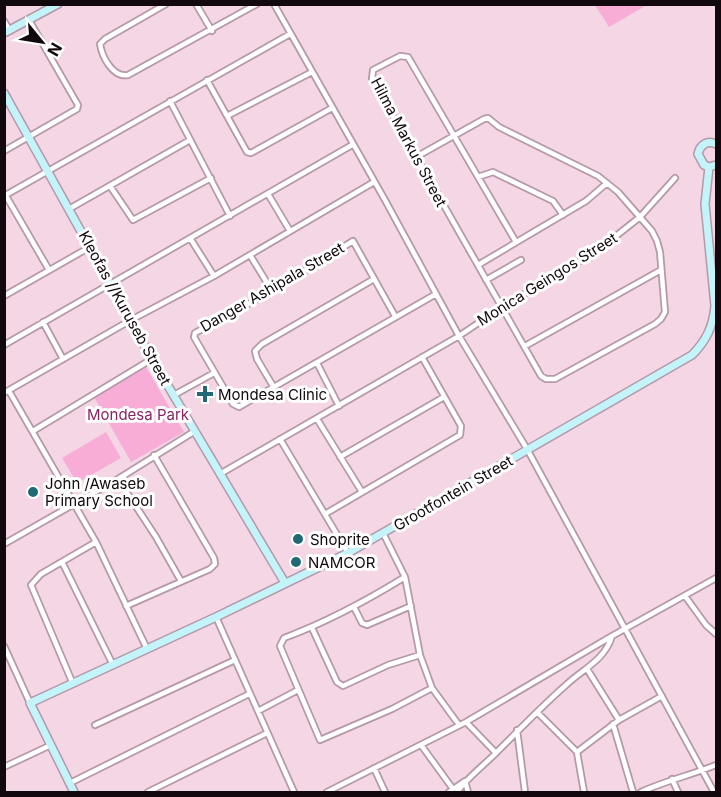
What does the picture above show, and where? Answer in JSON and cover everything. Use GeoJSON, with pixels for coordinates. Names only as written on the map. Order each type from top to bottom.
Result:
{"type":"FeatureCollection","features":[{"type":"Feature","properties":{"kind":"street"},"geometry":{"type":"LineString","coordinates":[[4,21],[7,32],[58,4]]}},
{"type":"Feature","properties":{"kind":"street"},"geometry":{"type":"LineString","coordinates":[[166,4],[100,44],[101,51],[115,73],[121,76],[128,75],[212,31],[257,4]]}},
{"type":"Feature","properties":{"kind":"street"},"geometry":{"type":"LineString","coordinates":[[196,4],[212,31]]}},
{"type":"Feature","properties":{"kind":"street"},"geometry":{"type":"LineString","coordinates":[[274,4],[459,336],[527,449],[714,792]]}},
{"type":"Feature","properties":{"kind":"street"},"geometry":{"type":"LineString","coordinates":[[4,151],[77,109],[78,105],[29,20]]}},
{"type":"Feature","properties":{"kind":"street"},"geometry":{"type":"LineString","coordinates":[[50,270],[5,196],[290,34]]}},
{"type":"Feature","properties":{"kind":"street","name":"Hilma Markus Street"},"geometry":{"type":"LineString","coordinates":[[516,242],[408,57],[400,56],[373,70],[372,79],[541,376],[550,380],[661,319],[664,312],[661,270]]}},
{"type":"Feature","properties":{"kind":"street"},"geometry":{"type":"LineString","coordinates":[[227,116],[312,72]]}},
{"type":"Feature","properties":{"kind":"street"},"geometry":{"type":"LineString","coordinates":[[207,80],[247,152],[251,153],[332,108]]}},
{"type":"Feature","properties":{"kind":"street","name":"Kleofas //Kuruseb Street"},"geometry":{"type":"LineString","coordinates":[[4,93],[152,359],[285,584]]}},
{"type":"Feature","properties":{"kind":"street"},"geometry":{"type":"LineString","coordinates":[[170,101],[230,216]]}},
{"type":"Feature","properties":{"kind":"street"},"geometry":{"type":"LineString","coordinates":[[416,157],[488,118],[499,127],[598,176],[652,231],[657,241],[661,270],[525,346]]}},
{"type":"Feature","properties":{"kind":"street"},"geometry":{"type":"LineString","coordinates":[[69,209],[190,140]]}},
{"type":"Feature","properties":{"kind":"street","name":"Grootfontein Street"},"geometry":{"type":"LineString","coordinates":[[30,703],[348,553],[692,355],[702,345],[714,320],[716,306],[705,204],[713,166],[701,162],[699,150],[706,143],[717,144]]}},
{"type":"Feature","properties":{"kind":"street"},"geometry":{"type":"LineString","coordinates":[[4,345],[352,145]]}},
{"type":"Feature","properties":{"kind":"street"},"geometry":{"type":"LineString","coordinates":[[478,177],[493,172],[553,201],[563,215]]}},
{"type":"Feature","properties":{"kind":"street"},"geometry":{"type":"LineString","coordinates":[[110,186],[133,220],[211,178]]}},
{"type":"Feature","properties":{"kind":"street","name":"Monica Geingos Street"},"geometry":{"type":"LineString","coordinates":[[220,474],[459,336],[597,251],[640,217],[675,178]]}},
{"type":"Feature","properties":{"kind":"street"},"geometry":{"type":"LineString","coordinates":[[147,649],[96,542],[33,431],[7,392],[131,320],[214,276],[374,182]]}},
{"type":"Feature","properties":{"kind":"street"},"geometry":{"type":"LineString","coordinates":[[478,264],[586,201],[607,183]]}},
{"type":"Feature","properties":{"kind":"street"},"geometry":{"type":"LineString","coordinates":[[268,194],[290,231]]}},
{"type":"Feature","properties":{"kind":"street"},"geometry":{"type":"LineString","coordinates":[[190,238],[214,276]]}},
{"type":"Feature","properties":{"kind":"street","name":"Danger Ashipala Street"},"geometry":{"type":"LineString","coordinates":[[395,316],[353,241],[272,291],[195,333],[194,337],[233,404],[239,407],[436,294]]}},
{"type":"Feature","properties":{"kind":"street"},"geometry":{"type":"LineString","coordinates":[[4,296],[90,247]]}},
{"type":"Feature","properties":{"kind":"street"},"geometry":{"type":"LineString","coordinates":[[250,255],[272,291]]}},
{"type":"Feature","properties":{"kind":"street"},"geometry":{"type":"LineString","coordinates":[[486,280],[521,260]]}},
{"type":"Feature","properties":{"kind":"street"},"geometry":{"type":"LineString","coordinates":[[273,386],[257,359],[255,351],[262,344],[374,279]]}},
{"type":"Feature","properties":{"kind":"street"},"geometry":{"type":"LineString","coordinates":[[42,322],[63,359]]}},
{"type":"Feature","properties":{"kind":"street"},"geometry":{"type":"LineString","coordinates":[[325,514],[460,435],[461,426],[422,357]]}},
{"type":"Feature","properties":{"kind":"street"},"geometry":{"type":"LineString","coordinates":[[33,431],[152,359]]}},
{"type":"Feature","properties":{"kind":"street"},"geometry":{"type":"LineString","coordinates":[[317,363],[339,405]]}},
{"type":"Feature","properties":{"kind":"street"},"geometry":{"type":"LineString","coordinates":[[174,395],[214,373]]}},
{"type":"Feature","properties":{"kind":"street"},"geometry":{"type":"LineString","coordinates":[[340,458],[444,397]]}},
{"type":"Feature","properties":{"kind":"street"},"geometry":{"type":"LineString","coordinates":[[317,419],[362,492]]}},
{"type":"Feature","properties":{"kind":"street"},"geometry":{"type":"LineString","coordinates":[[4,544],[118,479],[195,431]]}},
{"type":"Feature","properties":{"kind":"street"},"geometry":{"type":"LineString","coordinates":[[280,439],[348,553]]}},
{"type":"Feature","properties":{"kind":"street"},"geometry":{"type":"LineString","coordinates":[[126,606],[210,569],[214,564],[214,558],[154,455]]}},
{"type":"Feature","properties":{"kind":"street"},"geometry":{"type":"LineString","coordinates":[[118,479],[156,537],[181,581]]}},
{"type":"Feature","properties":{"kind":"street"},"geometry":{"type":"LineString","coordinates":[[383,533],[405,577],[420,655],[432,688],[459,725]]}},
{"type":"Feature","properties":{"kind":"street"},"geometry":{"type":"LineString","coordinates":[[73,684],[31,585],[41,574],[96,542]]}},
{"type":"Feature","properties":{"kind":"street"},"geometry":{"type":"LineString","coordinates":[[62,562],[113,664]]}},
{"type":"Feature","properties":{"kind":"street"},"geometry":{"type":"LineString","coordinates":[[405,577],[354,607],[312,628],[284,638],[280,643],[318,738],[321,740],[392,709],[432,688]]}},
{"type":"Feature","properties":{"kind":"street"},"geometry":{"type":"LineString","coordinates":[[327,792],[466,722],[624,629],[717,578]]}},
{"type":"Feature","properties":{"kind":"street"},"geometry":{"type":"LineString","coordinates":[[685,596],[706,625],[717,634]]}},
{"type":"Feature","properties":{"kind":"street"},"geometry":{"type":"LineString","coordinates":[[354,607],[362,623],[367,625],[411,606]]}},
{"type":"Feature","properties":{"kind":"street"},"geometry":{"type":"LineString","coordinates":[[216,617],[294,792]]}},
{"type":"Feature","properties":{"kind":"street"},"geometry":{"type":"LineString","coordinates":[[312,628],[337,682],[343,686],[388,665],[420,655]]}},
{"type":"Feature","properties":{"kind":"street"},"geometry":{"type":"LineString","coordinates":[[421,745],[453,791],[567,684],[603,655],[612,636]]}},
{"type":"Feature","properties":{"kind":"street"},"geometry":{"type":"LineString","coordinates":[[4,646],[74,792]]}},
{"type":"Feature","properties":{"kind":"street"},"geometry":{"type":"LineString","coordinates":[[96,725],[235,660]]}},
{"type":"Feature","properties":{"kind":"street"},"geometry":{"type":"LineString","coordinates":[[586,669],[619,720]]}},
{"type":"Feature","properties":{"kind":"street"},"geometry":{"type":"LineString","coordinates":[[258,711],[298,690]]}},
{"type":"Feature","properties":{"kind":"street"},"geometry":{"type":"LineString","coordinates":[[70,783],[249,694]]}},
{"type":"Feature","properties":{"kind":"street"},"geometry":{"type":"LineString","coordinates":[[577,752],[619,720],[662,696]]}},
{"type":"Feature","properties":{"kind":"street"},"geometry":{"type":"LineString","coordinates":[[537,712],[577,752],[584,792]]}},
{"type":"Feature","properties":{"kind":"street"},"geometry":{"type":"LineString","coordinates":[[466,722],[496,753]]}},
{"type":"Feature","properties":{"kind":"street"},"geometry":{"type":"LineString","coordinates":[[613,724],[633,792]]}},
{"type":"Feature","properties":{"kind":"street"},"geometry":{"type":"LineString","coordinates":[[518,730],[525,792]]}},
{"type":"Feature","properties":{"kind":"street"},"geometry":{"type":"LineString","coordinates":[[148,792],[267,733]]}},
{"type":"Feature","properties":{"kind":"street"},"geometry":{"type":"LineString","coordinates":[[4,767],[51,746]]}},
{"type":"Feature","properties":{"kind":"street"},"geometry":{"type":"LineString","coordinates":[[641,792],[672,779],[717,765]]}},
{"type":"Feature","properties":{"kind":"street"},"geometry":{"type":"LineString","coordinates":[[374,768],[385,792]]}},
{"type":"Feature","properties":{"kind":"street"},"geometry":{"type":"LineString","coordinates":[[672,779],[678,792]]}},
{"type":"Feature","properties":{"kind":"street"},"geometry":{"type":"LineString","coordinates":[[465,781],[468,792]]}},
{"type":"Feature","properties":{"kind":"green space"},"geometry":{"type":"Polygon","coordinates":[[[595,5],[647,5],[609,27],[595,5]]]}},
{"type":"Feature","properties":{"kind":"green space","name":"Mondesa Park"},"geometry":{"type":"Polygon","coordinates":[[[146,367],[184,432],[131,462],[94,397],[146,367]]]}},
{"type":"Feature","properties":{"kind":"green space"},"geometry":{"type":"Polygon","coordinates":[[[106,432],[121,458],[77,483],[62,458],[106,432]]]}},
{"type":"Feature","properties":{"kind":"place","name":"Mondesa Clinic"},"geometry":{"type":"Point","coordinates":[205,394]}},
{"type":"Feature","properties":{"kind":"place","name":"John /Awaseb Primary School"},"geometry":{"type":"Point","coordinates":[33,492]}},
{"type":"Feature","properties":{"kind":"place","name":"Shoprite"},"geometry":{"type":"Point","coordinates":[298,539]}},
{"type":"Feature","properties":{"kind":"place","name":"NAMCOR"},"geometry":{"type":"Point","coordinates":[296,562]}}]}
